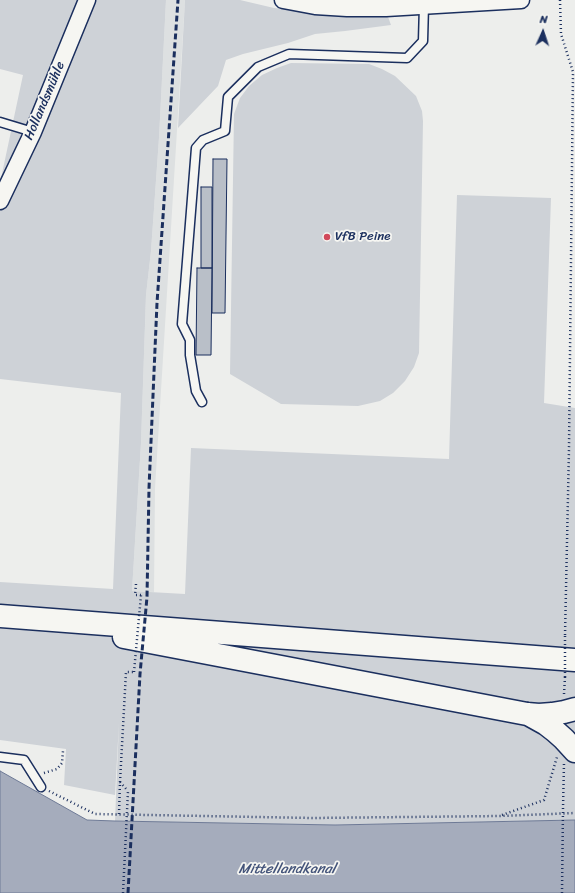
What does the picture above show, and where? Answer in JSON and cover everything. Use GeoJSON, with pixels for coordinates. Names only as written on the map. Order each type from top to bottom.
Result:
{"type":"FeatureCollection","features":[{"type":"Feature","properties":{"kind":"main road"},"geometry":{"type":"LineString","coordinates":[[9,616],[570,668]]}},
{"type":"Feature","properties":{"kind":"main road"},"geometry":{"type":"LineString","coordinates":[[9,616],[527,714],[552,714],[575,709]]}},
{"type":"Feature","properties":{"kind":"main road"},"geometry":{"type":"LineString","coordinates":[[527,714],[546,724],[555,731],[566,753]]}},
{"type":"Feature","properties":{"kind":"street","name":"Hollandsmühle"},"geometry":{"type":"LineString","coordinates":[[0,201],[33,132],[87,0]]}},
{"type":"Feature","properties":{"kind":"street"},"geometry":{"type":"LineString","coordinates":[[283,0],[315,6],[347,4],[386,8],[520,0]]}},
{"type":"Feature","properties":{"kind":"lane"},"geometry":{"type":"LineString","coordinates":[[202,402],[196,391],[190,355],[190,340],[182,324],[196,148],[203,140],[225,131],[228,97],[258,67],[289,54],[407,58],[423,41],[424,5]]}},
{"type":"Feature","properties":{"kind":"lane"},"geometry":{"type":"LineString","coordinates":[[0,122],[33,132]]}},
{"type":"Feature","properties":{"kind":"lane"},"geometry":{"type":"LineString","coordinates":[[0,757],[24,760],[41,787]]}},
{"type":"Feature","properties":{"kind":"path"},"geometry":{"type":"LineString","coordinates":[[560,0],[561,34],[573,72],[569,457],[565,636],[570,668]]}},
{"type":"Feature","properties":{"kind":"path"},"geometry":{"type":"LineString","coordinates":[[119,814],[126,672],[134,672],[141,595],[135,594],[136,584]]}},
{"type":"Feature","properties":{"kind":"path"},"geometry":{"type":"LineString","coordinates":[[35,777],[57,769],[62,763],[63,751]]}},
{"type":"Feature","properties":{"kind":"path"},"geometry":{"type":"LineString","coordinates":[[500,816],[544,800],[566,753]]}},
{"type":"Feature","properties":{"kind":"path"},"geometry":{"type":"LineString","coordinates":[[120,782],[128,790],[123,893]]}},
{"type":"Feature","properties":{"kind":"path"},"geometry":{"type":"LineString","coordinates":[[41,787],[94,814],[312,818],[500,816],[575,813]]}},
{"type":"Feature","properties":{"kind":"path"},"geometry":{"type":"LineString","coordinates":[[562,893],[563,809]]}},
{"type":"Feature","properties":{"kind":"shaded area"},"geometry":{"type":"Polygon","coordinates":[[[0,0],[166,0],[159,138],[151,251],[146,295],[141,443],[132,591],[185,594],[191,448],[449,459],[457,195],[551,198],[544,403],[575,408],[575,820],[335,825],[115,821],[119,723],[115,795],[64,785],[66,749],[0,740],[0,582],[113,589],[121,393],[0,379],[0,183],[23,75],[0,69],[0,0]]]}},
{"type":"Feature","properties":{"kind":"shaded area"},"geometry":{"type":"Polygon","coordinates":[[[166,0],[185,0],[155,488],[154,592],[132,591],[141,443],[146,295],[151,251],[159,138],[166,0]]]}},
{"type":"Feature","properties":{"kind":"shaded area"},"geometry":{"type":"Polygon","coordinates":[[[185,0],[240,0],[274,8],[315,12],[387,14],[391,25],[315,34],[226,60],[218,86],[178,128],[185,0]]]}},
{"type":"Feature","properties":{"kind":"shaded area","name":"VfB Peine"},"geometry":{"type":"Polygon","coordinates":[[[291,63],[369,64],[395,76],[416,96],[422,111],[419,353],[414,367],[405,381],[393,393],[380,401],[358,406],[281,404],[230,374],[234,114],[240,98],[249,86],[262,75],[291,63]]]}},
{"type":"Feature","properties":{"kind":"water","name":"Mittellandkanal"},"geometry":{"type":"Polygon","coordinates":[[[0,771],[87,820],[335,825],[575,820],[575,893],[0,893],[0,771]]]}},
{"type":"Feature","properties":{"kind":"building"},"geometry":{"type":"Polygon","coordinates":[[[213,159],[227,159],[225,313],[212,313],[213,159]]]}},
{"type":"Feature","properties":{"kind":"building"},"geometry":{"type":"Polygon","coordinates":[[[201,187],[212,187],[212,268],[201,268],[201,187]]]}},
{"type":"Feature","properties":{"kind":"building"},"geometry":{"type":"Polygon","coordinates":[[[197,268],[212,268],[211,355],[196,355],[197,268]]]}},
{"type":"Feature","properties":{"kind":"railway"},"geometry":{"type":"LineString","coordinates":[[128,893],[140,674],[147,597],[149,488],[157,303],[178,0]]}},
{"type":"Feature","properties":{"kind":"place","name":"VfB Peine"},"geometry":{"type":"Point","coordinates":[327,237]}}]}
